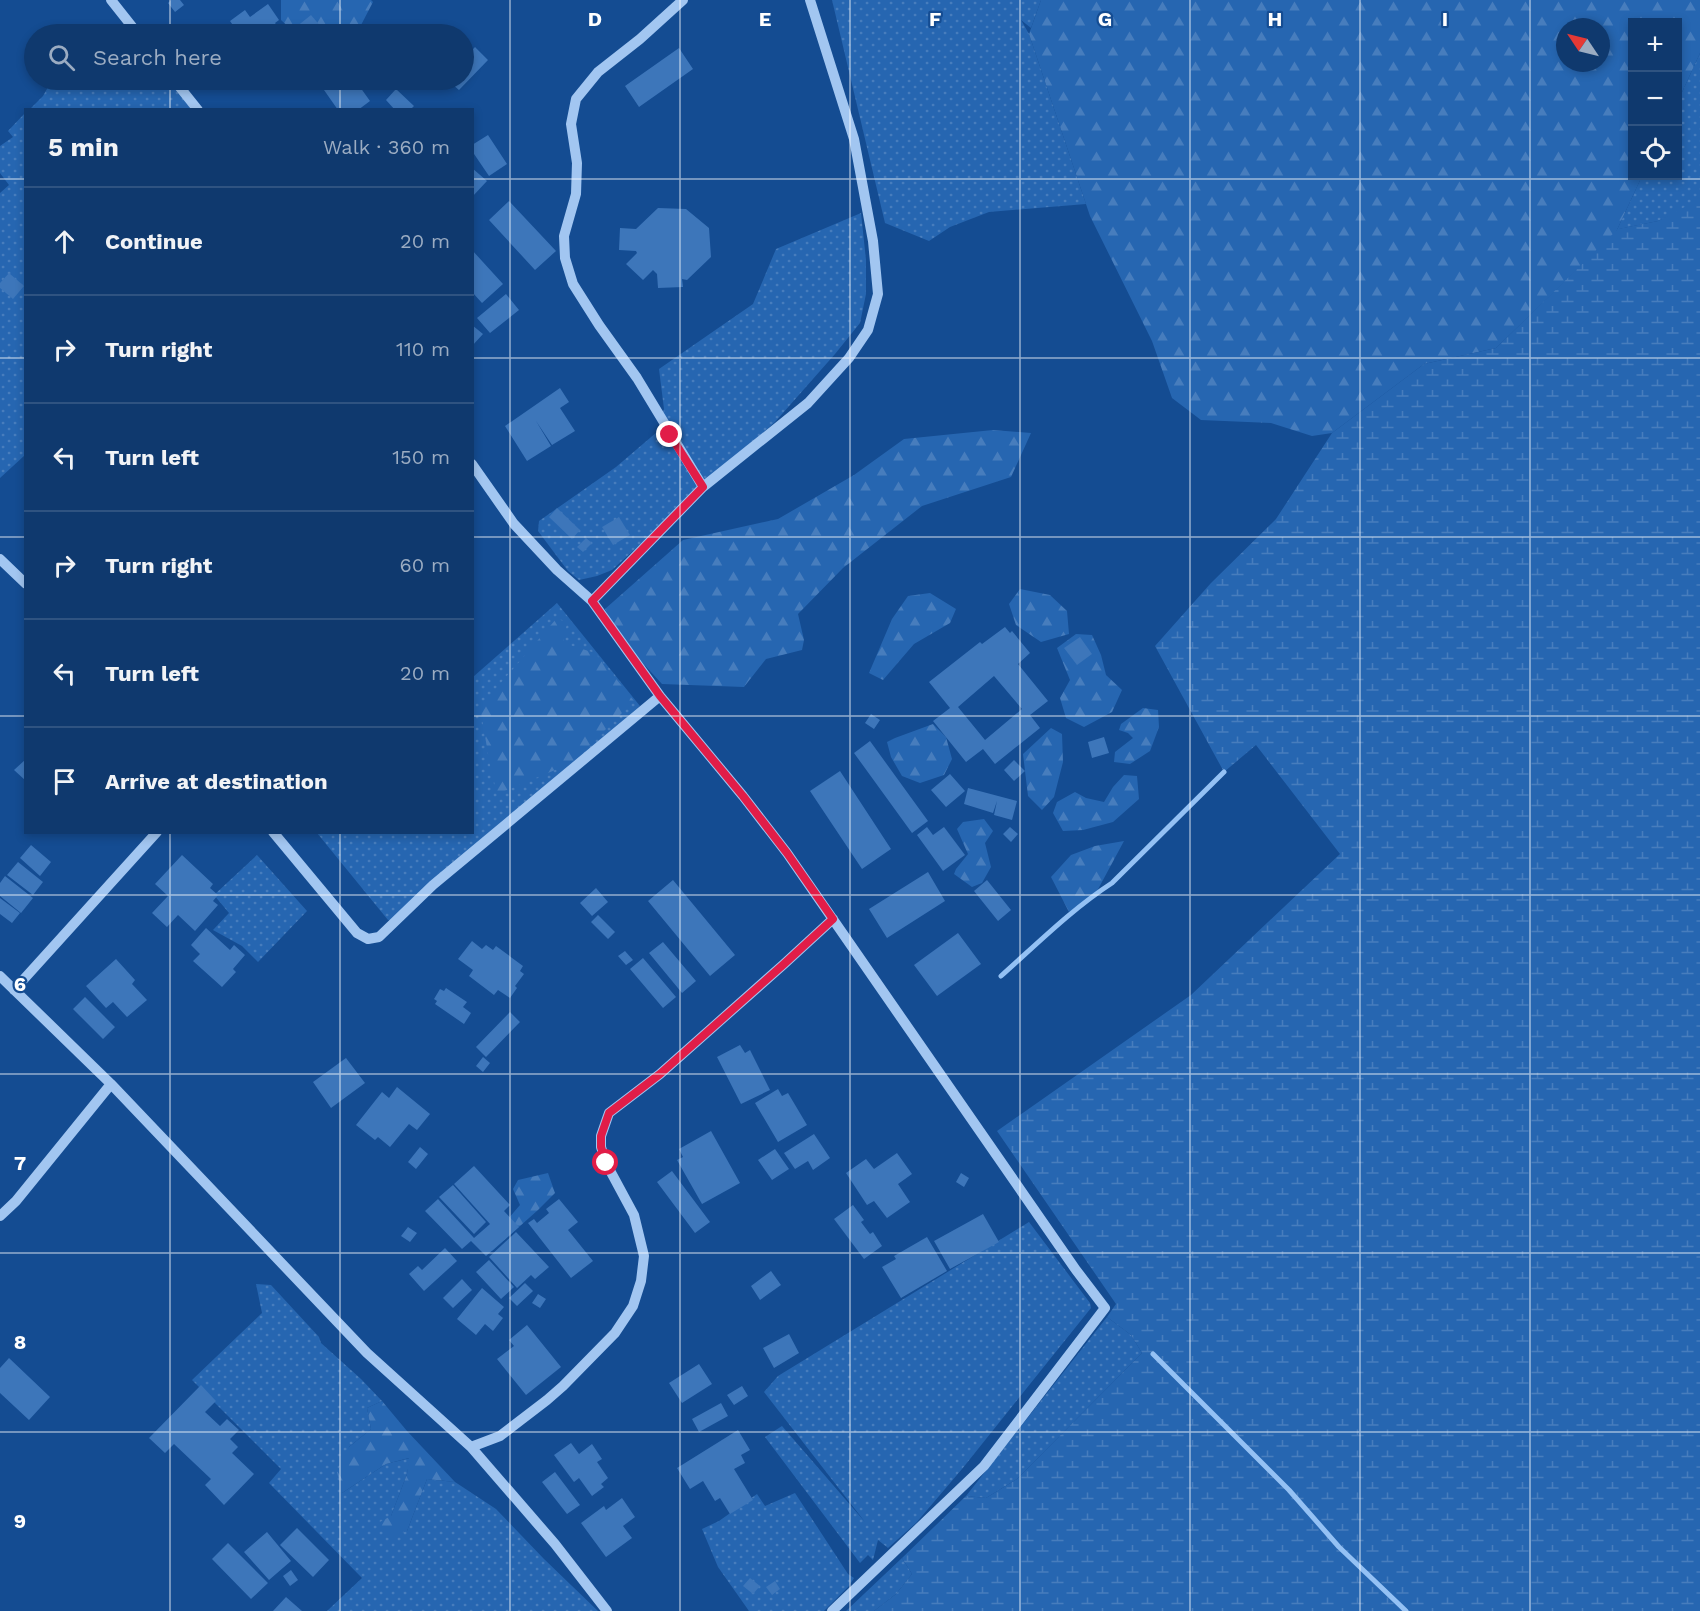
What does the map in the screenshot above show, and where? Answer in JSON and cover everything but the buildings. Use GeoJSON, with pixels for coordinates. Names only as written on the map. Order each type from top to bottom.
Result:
{"type":"FeatureCollection","features":[{"type":"Feature","properties":{"kind":"street"},"geometry":{"type":"LineString","coordinates":[[111,0],[130,24]]}},
{"type":"Feature","properties":{"kind":"street"},"geometry":{"type":"LineString","coordinates":[[683,0],[640,39],[598,72],[576,99],[571,124],[577,163],[576,194],[564,236],[565,258],[573,284],[637,378],[703,487]]}},
{"type":"Feature","properties":{"kind":"street"},"geometry":{"type":"LineString","coordinates":[[592,601],[703,487],[808,403],[849,358],[868,330],[878,294],[873,241],[854,139],[810,0]]}},
{"type":"Feature","properties":{"kind":"street"},"geometry":{"type":"LineString","coordinates":[[182,90],[196,108]]}},
{"type":"Feature","properties":{"kind":"street"},"geometry":{"type":"LineString","coordinates":[[474,467],[514,524],[557,570],[592,601],[660,696],[787,853],[1077,1270],[1106,1308],[984,1466],[832,1611]]}},
{"type":"Feature","properties":{"kind":"street"},"geometry":{"type":"LineString","coordinates":[[0,559],[24,582]]}},
{"type":"Feature","properties":{"kind":"street"},"geometry":{"type":"LineString","coordinates":[[275,834],[357,933],[368,939],[379,937],[433,885],[660,696]]}},
{"type":"Feature","properties":{"kind":"street"},"geometry":{"type":"LineString","coordinates":[[14,990],[156,834]]}},
{"type":"Feature","properties":{"kind":"street"},"geometry":{"type":"LineString","coordinates":[[471,1446],[500,1436],[563,1386],[615,1333],[633,1306],[641,1281],[644,1256],[634,1215],[606,1163],[601,1147],[601,1136],[609,1113],[660,1074],[833,919]]}},
{"type":"Feature","properties":{"kind":"street"},"geometry":{"type":"LineString","coordinates":[[0,976],[111,1084],[368,1353],[471,1446],[555,1544],[608,1611]]}},
{"type":"Feature","properties":{"kind":"street"},"geometry":{"type":"LineString","coordinates":[[0,1216],[16,1201],[111,1084]]}},
{"type":"Feature","properties":{"kind":"green space"},"geometry":{"type":"Polygon","coordinates":[[[281,0],[371,0],[373,2],[362,24],[285,24],[281,20],[281,0]]]}},
{"type":"Feature","properties":{"kind":"green space"},"geometry":{"type":"Polygon","coordinates":[[[832,0],[1041,0],[1031,28],[1021,20],[1029,34],[1086,204],[989,212],[950,227],[929,241],[885,223],[832,0]]]}},
{"type":"Feature","properties":{"kind":"green space"},"geometry":{"type":"Polygon","coordinates":[[[1041,0],[1700,0],[1700,53],[1682,92],[1682,18],[1628,18],[1628,180],[1640,180],[1616,232],[1496,348],[1424,364],[1332,433],[1312,436],[1271,423],[1201,420],[1172,398],[1152,341],[1090,216],[1029,34],[1041,0]]]}},
{"type":"Feature","properties":{"kind":"green space"},"geometry":{"type":"Polygon","coordinates":[[[1700,53],[1700,202],[1658,221],[1619,229],[1616,232],[1640,180],[1682,180],[1682,92],[1700,53]]]}},
{"type":"Feature","properties":{"kind":"green space"},"geometry":{"type":"Polygon","coordinates":[[[46,90],[184,90],[198,108],[31,108],[46,90]]]}},
{"type":"Feature","properties":{"kind":"green space"},"geometry":{"type":"Polygon","coordinates":[[[24,114],[24,456],[0,478],[0,193],[9,185],[0,173],[0,146],[13,137],[8,131],[24,114]]]}},
{"type":"Feature","properties":{"kind":"green space"},"geometry":{"type":"Polygon","coordinates":[[[1700,199],[1700,1611],[874,1611],[896,1594],[912,1574],[902,1558],[966,1496],[986,1498],[1017,1479],[1142,1353],[1131,1335],[1107,1317],[1116,1304],[997,1131],[1191,995],[1340,854],[1256,745],[1224,772],[1155,646],[1211,583],[1276,519],[1332,433],[1424,364],[1496,348],[1618,229],[1658,221],[1700,199]]]}},
{"type":"Feature","properties":{"kind":"green space"},"geometry":{"type":"Polygon","coordinates":[[[861,213],[866,260],[866,294],[860,323],[775,422],[612,570],[579,580],[568,571],[538,531],[539,521],[616,467],[657,432],[664,409],[659,369],[753,304],[776,249],[861,213]]]}},
{"type":"Feature","properties":{"kind":"green space"},"geometry":{"type":"Polygon","coordinates":[[[993,430],[1031,433],[1011,477],[922,506],[843,568],[798,614],[804,640],[802,650],[766,659],[744,687],[662,684],[616,634],[605,609],[683,540],[778,519],[854,475],[904,439],[993,430]]]}},
{"type":"Feature","properties":{"kind":"green space"},"geometry":{"type":"Polygon","coordinates":[[[1020,589],[1050,595],[1067,611],[1069,634],[1041,642],[1016,625],[1009,604],[1020,589]]]}},
{"type":"Feature","properties":{"kind":"green space"},"geometry":{"type":"Polygon","coordinates":[[[930,593],[956,609],[950,623],[914,644],[883,680],[869,673],[892,619],[908,596],[930,593]]]}},
{"type":"Feature","properties":{"kind":"green space"},"geometry":{"type":"Polygon","coordinates":[[[557,603],[640,706],[396,920],[388,920],[318,834],[474,834],[474,676],[557,603]]]}},
{"type":"Feature","properties":{"kind":"green space"},"geometry":{"type":"Polygon","coordinates":[[[557,618],[567,623],[563,643],[595,653],[634,701],[572,763],[497,794],[480,707],[557,618]]]}},
{"type":"Feature","properties":{"kind":"green space"},"geometry":{"type":"Polygon","coordinates":[[[1076,634],[1092,635],[1101,655],[1106,675],[1122,690],[1112,712],[1084,727],[1066,718],[1060,698],[1070,680],[1057,648],[1076,634]]]}},
{"type":"Feature","properties":{"kind":"green space"},"geometry":{"type":"Polygon","coordinates":[[[1143,708],[1158,710],[1159,727],[1150,751],[1130,764],[1114,762],[1115,752],[1133,738],[1128,733],[1119,730],[1121,724],[1143,708]]]}},
{"type":"Feature","properties":{"kind":"green space"},"geometry":{"type":"Polygon","coordinates":[[[933,724],[946,737],[952,759],[944,775],[920,783],[902,776],[891,757],[887,742],[933,724]]]}},
{"type":"Feature","properties":{"kind":"green space"},"geometry":{"type":"Polygon","coordinates":[[[1051,728],[1062,734],[1063,762],[1054,797],[1042,810],[1028,796],[1023,754],[1051,728]]]}},
{"type":"Feature","properties":{"kind":"green space"},"geometry":{"type":"Polygon","coordinates":[[[1124,775],[1137,776],[1139,799],[1113,822],[1083,830],[1063,831],[1053,813],[1057,802],[1075,792],[1086,798],[1104,802],[1124,775]]]}},
{"type":"Feature","properties":{"kind":"green space"},"geometry":{"type":"Polygon","coordinates":[[[984,819],[993,831],[985,843],[991,867],[982,883],[972,887],[954,874],[968,854],[957,829],[963,822],[984,819]]]}},
{"type":"Feature","properties":{"kind":"green space"},"geometry":{"type":"Polygon","coordinates":[[[1124,841],[1096,893],[1069,912],[1051,877],[1071,855],[1095,846],[1124,841]]]}},
{"type":"Feature","properties":{"kind":"green space"},"geometry":{"type":"Polygon","coordinates":[[[257,855],[307,911],[258,962],[242,946],[213,930],[229,913],[214,895],[257,855]]]}},
{"type":"Feature","properties":{"kind":"green space"},"geometry":{"type":"Polygon","coordinates":[[[548,1173],[555,1193],[492,1251],[483,1248],[520,1205],[513,1189],[518,1180],[548,1173]]]}},
{"type":"Feature","properties":{"kind":"green space"},"geometry":{"type":"Polygon","coordinates":[[[1029,1222],[1090,1303],[1091,1308],[916,1523],[888,1548],[878,1540],[873,1560],[868,1555],[860,1563],[765,1437],[782,1426],[865,1522],[764,1392],[778,1376],[1029,1222]]]}},
{"type":"Feature","properties":{"kind":"green space"},"geometry":{"type":"Polygon","coordinates":[[[256,1284],[271,1285],[319,1337],[321,1343],[382,1401],[367,1408],[371,1429],[349,1447],[342,1493],[386,1464],[410,1458],[407,1474],[391,1516],[407,1531],[427,1479],[455,1482],[496,1509],[598,1611],[327,1611],[362,1578],[269,1483],[281,1469],[192,1380],[262,1313],[256,1284]]]}},
{"type":"Feature","properties":{"kind":"green space"},"geometry":{"type":"Polygon","coordinates":[[[1107,1317],[1131,1335],[1142,1353],[1017,1479],[986,1498],[966,1496],[1107,1317]]]}},
{"type":"Feature","properties":{"kind":"green space"},"geometry":{"type":"Polygon","coordinates":[[[382,1401],[455,1482],[427,1479],[407,1531],[388,1538],[376,1524],[391,1516],[407,1474],[409,1458],[386,1464],[342,1493],[337,1472],[349,1447],[371,1429],[367,1408],[382,1401]]]}},
{"type":"Feature","properties":{"kind":"green space"},"geometry":{"type":"Polygon","coordinates":[[[795,1493],[848,1574],[854,1578],[824,1611],[749,1611],[718,1567],[702,1529],[719,1521],[757,1494],[765,1506],[795,1493]]]}},
{"type":"Feature","properties":{"kind":"green space"},"geometry":{"type":"Polygon","coordinates":[[[902,1558],[912,1574],[896,1594],[874,1611],[846,1611],[902,1558]]]}},
{"type":"Feature","properties":{"kind":"waterway"},"geometry":{"type":"LineString","coordinates":[[1001,976],[1069,915],[1112,883],[1224,772]]}},
{"type":"Feature","properties":{"kind":"waterway"},"geometry":{"type":"LineString","coordinates":[[1153,1354],[1289,1490],[1339,1547],[1406,1611]]}},
{"type":"Feature","properties":{"kind":"route"},"geometry":{"type":"LineString","coordinates":[[606,1163],[601,1147],[601,1136],[609,1113],[660,1074],[833,919],[787,853],[660,696],[592,601],[703,487],[670,435]]}}]}
